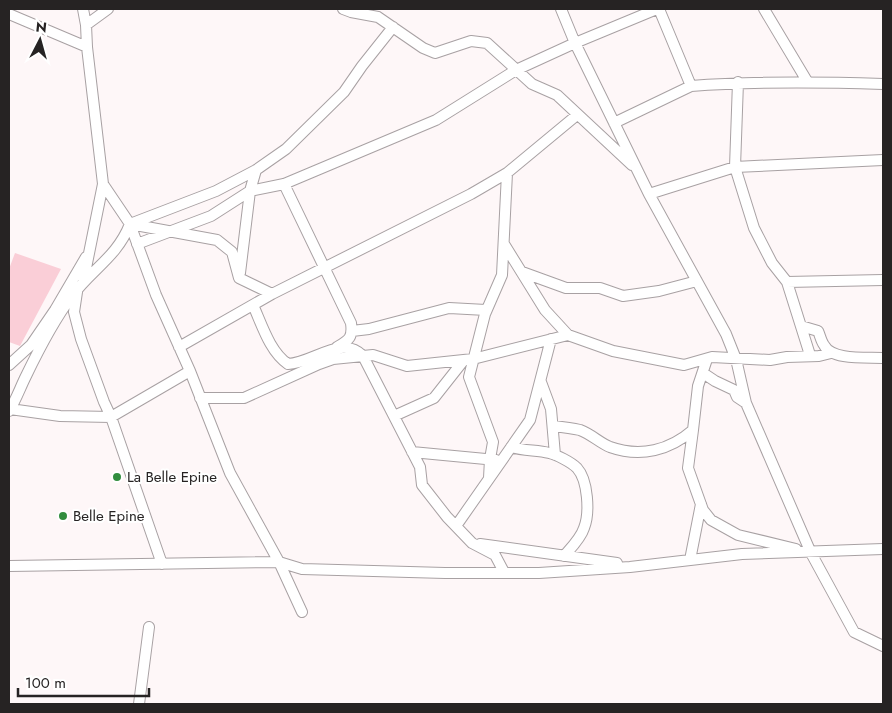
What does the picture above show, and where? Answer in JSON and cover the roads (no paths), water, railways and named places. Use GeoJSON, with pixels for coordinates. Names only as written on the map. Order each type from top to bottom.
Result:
{"type":"FeatureCollection","features":[{"type":"Feature","properties":{"kind":"street"},"geometry":{"type":"LineString","coordinates":[[83,9],[103,184],[89,253],[74,312],[81,339],[111,417],[162,564]]}},
{"type":"Feature","properties":{"kind":"street"},"geometry":{"type":"LineString","coordinates":[[86,25],[108,9]]}},
{"type":"Feature","properties":{"kind":"street"},"geometry":{"type":"LineString","coordinates":[[343,9],[378,17],[423,48],[435,53],[471,41],[486,44],[532,84],[557,95],[637,170]]}},
{"type":"Feature","properties":{"kind":"street"},"geometry":{"type":"LineString","coordinates":[[561,9],[575,43],[649,194],[726,334],[736,359],[746,403],[811,553],[854,632],[883,646]]}},
{"type":"Feature","properties":{"kind":"street"},"geometry":{"type":"LineString","coordinates":[[138,244],[211,216],[250,191],[284,184],[436,120],[516,70],[575,43],[658,9],[691,86]]}},
{"type":"Feature","properties":{"kind":"street"},"geometry":{"type":"LineString","coordinates":[[764,9],[807,81]]}},
{"type":"Feature","properties":{"kind":"street"},"geometry":{"type":"LineString","coordinates":[[9,14],[87,47]]}},
{"type":"Feature","properties":{"kind":"street"},"geometry":{"type":"LineString","coordinates":[[190,371],[111,417],[60,416],[10,410],[40,348],[80,286],[109,258],[124,239],[130,224],[216,192],[256,170],[286,149],[344,92],[393,27]]}},
{"type":"Feature","properties":{"kind":"street"},"geometry":{"type":"LineString","coordinates":[[614,123],[691,86],[738,82],[807,81],[883,84]]}},
{"type":"Feature","properties":{"kind":"street"},"geometry":{"type":"LineString","coordinates":[[738,82],[735,167],[754,228],[772,262],[787,282],[810,355]]}},
{"type":"Feature","properties":{"kind":"street"},"geometry":{"type":"LineString","coordinates":[[179,347],[272,294],[471,194],[507,173],[578,115]]}},
{"type":"Feature","properties":{"kind":"street"},"geometry":{"type":"LineString","coordinates":[[649,194],[735,167],[883,160]]}},
{"type":"Feature","properties":{"kind":"street"},"geometry":{"type":"LineString","coordinates":[[239,278],[250,191],[256,170]]}},
{"type":"Feature","properties":{"kind":"street"},"geometry":{"type":"LineString","coordinates":[[394,416],[434,398],[468,359],[486,310],[502,276],[507,173]]}},
{"type":"Feature","properties":{"kind":"street"},"geometry":{"type":"LineString","coordinates":[[103,184],[130,224],[156,295],[190,371],[230,473],[279,562],[302,612]]}},
{"type":"Feature","properties":{"kind":"street"},"geometry":{"type":"LineString","coordinates":[[253,305],[275,351],[280,359],[288,364],[310,360],[347,341],[352,333],[351,323],[284,184]]}},
{"type":"Feature","properties":{"kind":"street"},"geometry":{"type":"LineString","coordinates":[[130,224],[217,240],[232,252],[239,278],[272,294]]}},
{"type":"Feature","properties":{"kind":"street"},"geometry":{"type":"LineString","coordinates":[[504,244],[546,310],[568,335],[613,351],[684,365],[712,357],[770,360],[810,355],[819,356],[831,352]]}},
{"type":"Feature","properties":{"kind":"street"},"geometry":{"type":"LineString","coordinates":[[9,366],[31,346],[89,253]]}},
{"type":"Feature","properties":{"kind":"street"},"geometry":{"type":"LineString","coordinates":[[522,272],[566,288],[600,288],[623,296],[659,291],[697,281]]}},
{"type":"Feature","properties":{"kind":"street"},"geometry":{"type":"LineString","coordinates":[[787,282],[883,280]]}},
{"type":"Feature","properties":{"kind":"street"},"geometry":{"type":"LineString","coordinates":[[352,330],[369,330],[449,308],[486,310]]}},
{"type":"Feature","properties":{"kind":"street"},"geometry":{"type":"LineString","coordinates":[[801,326],[818,331],[824,346],[831,352],[845,357],[883,358]]}},
{"type":"Feature","properties":{"kind":"street"},"geometry":{"type":"LineString","coordinates":[[200,398],[244,398],[333,359],[373,355],[407,366],[468,359],[568,335]]}},
{"type":"Feature","properties":{"kind":"street"},"geometry":{"type":"LineString","coordinates":[[456,526],[530,420],[552,339]]}},
{"type":"Feature","properties":{"kind":"street"},"geometry":{"type":"LineString","coordinates":[[334,348],[358,350],[363,356],[420,467],[422,485],[472,543],[495,555],[504,572]]}},
{"type":"Feature","properties":{"kind":"street"},"geometry":{"type":"LineString","coordinates":[[707,358],[698,386],[688,468],[703,510],[711,520],[738,535],[811,553]]}},
{"type":"Feature","properties":{"kind":"street"},"geometry":{"type":"LineString","coordinates":[[468,359],[469,377],[493,442],[490,459],[490,478]]}},
{"type":"Feature","properties":{"kind":"street"},"geometry":{"type":"LineString","coordinates":[[703,372],[715,381],[734,390],[736,397],[746,403]]}},
{"type":"Feature","properties":{"kind":"street"},"geometry":{"type":"LineString","coordinates":[[541,382],[551,410],[555,455]]}},
{"type":"Feature","properties":{"kind":"street"},"geometry":{"type":"LineString","coordinates":[[553,426],[581,431],[608,447],[622,451],[639,452],[654,451],[668,447],[681,441],[693,430]]}},
{"type":"Feature","properties":{"kind":"street"},"geometry":{"type":"LineString","coordinates":[[511,447],[524,451],[555,455],[577,468],[584,481],[587,503],[587,517],[584,529],[564,556]]}},
{"type":"Feature","properties":{"kind":"street"},"geometry":{"type":"LineString","coordinates":[[412,452],[502,460]]}},
{"type":"Feature","properties":{"kind":"street"},"geometry":{"type":"LineString","coordinates":[[690,560],[701,504]]}},
{"type":"Feature","properties":{"kind":"street"},"geometry":{"type":"LineString","coordinates":[[472,543],[604,562],[649,565]]}},
{"type":"Feature","properties":{"kind":"street"},"geometry":{"type":"LineString","coordinates":[[9,566],[279,562],[302,568],[445,573],[538,573],[649,565],[742,554],[883,549]]}},
{"type":"Feature","properties":{"kind":"street"},"geometry":{"type":"LineString","coordinates":[[139,704],[149,627]]}},
{"type":"Feature","properties":{"kind":"place","name":"La Belle Epine"},"geometry":{"type":"Point","coordinates":[117,477]}},
{"type":"Feature","properties":{"kind":"place","name":"Belle Epine"},"geometry":{"type":"Point","coordinates":[63,516]}}]}
